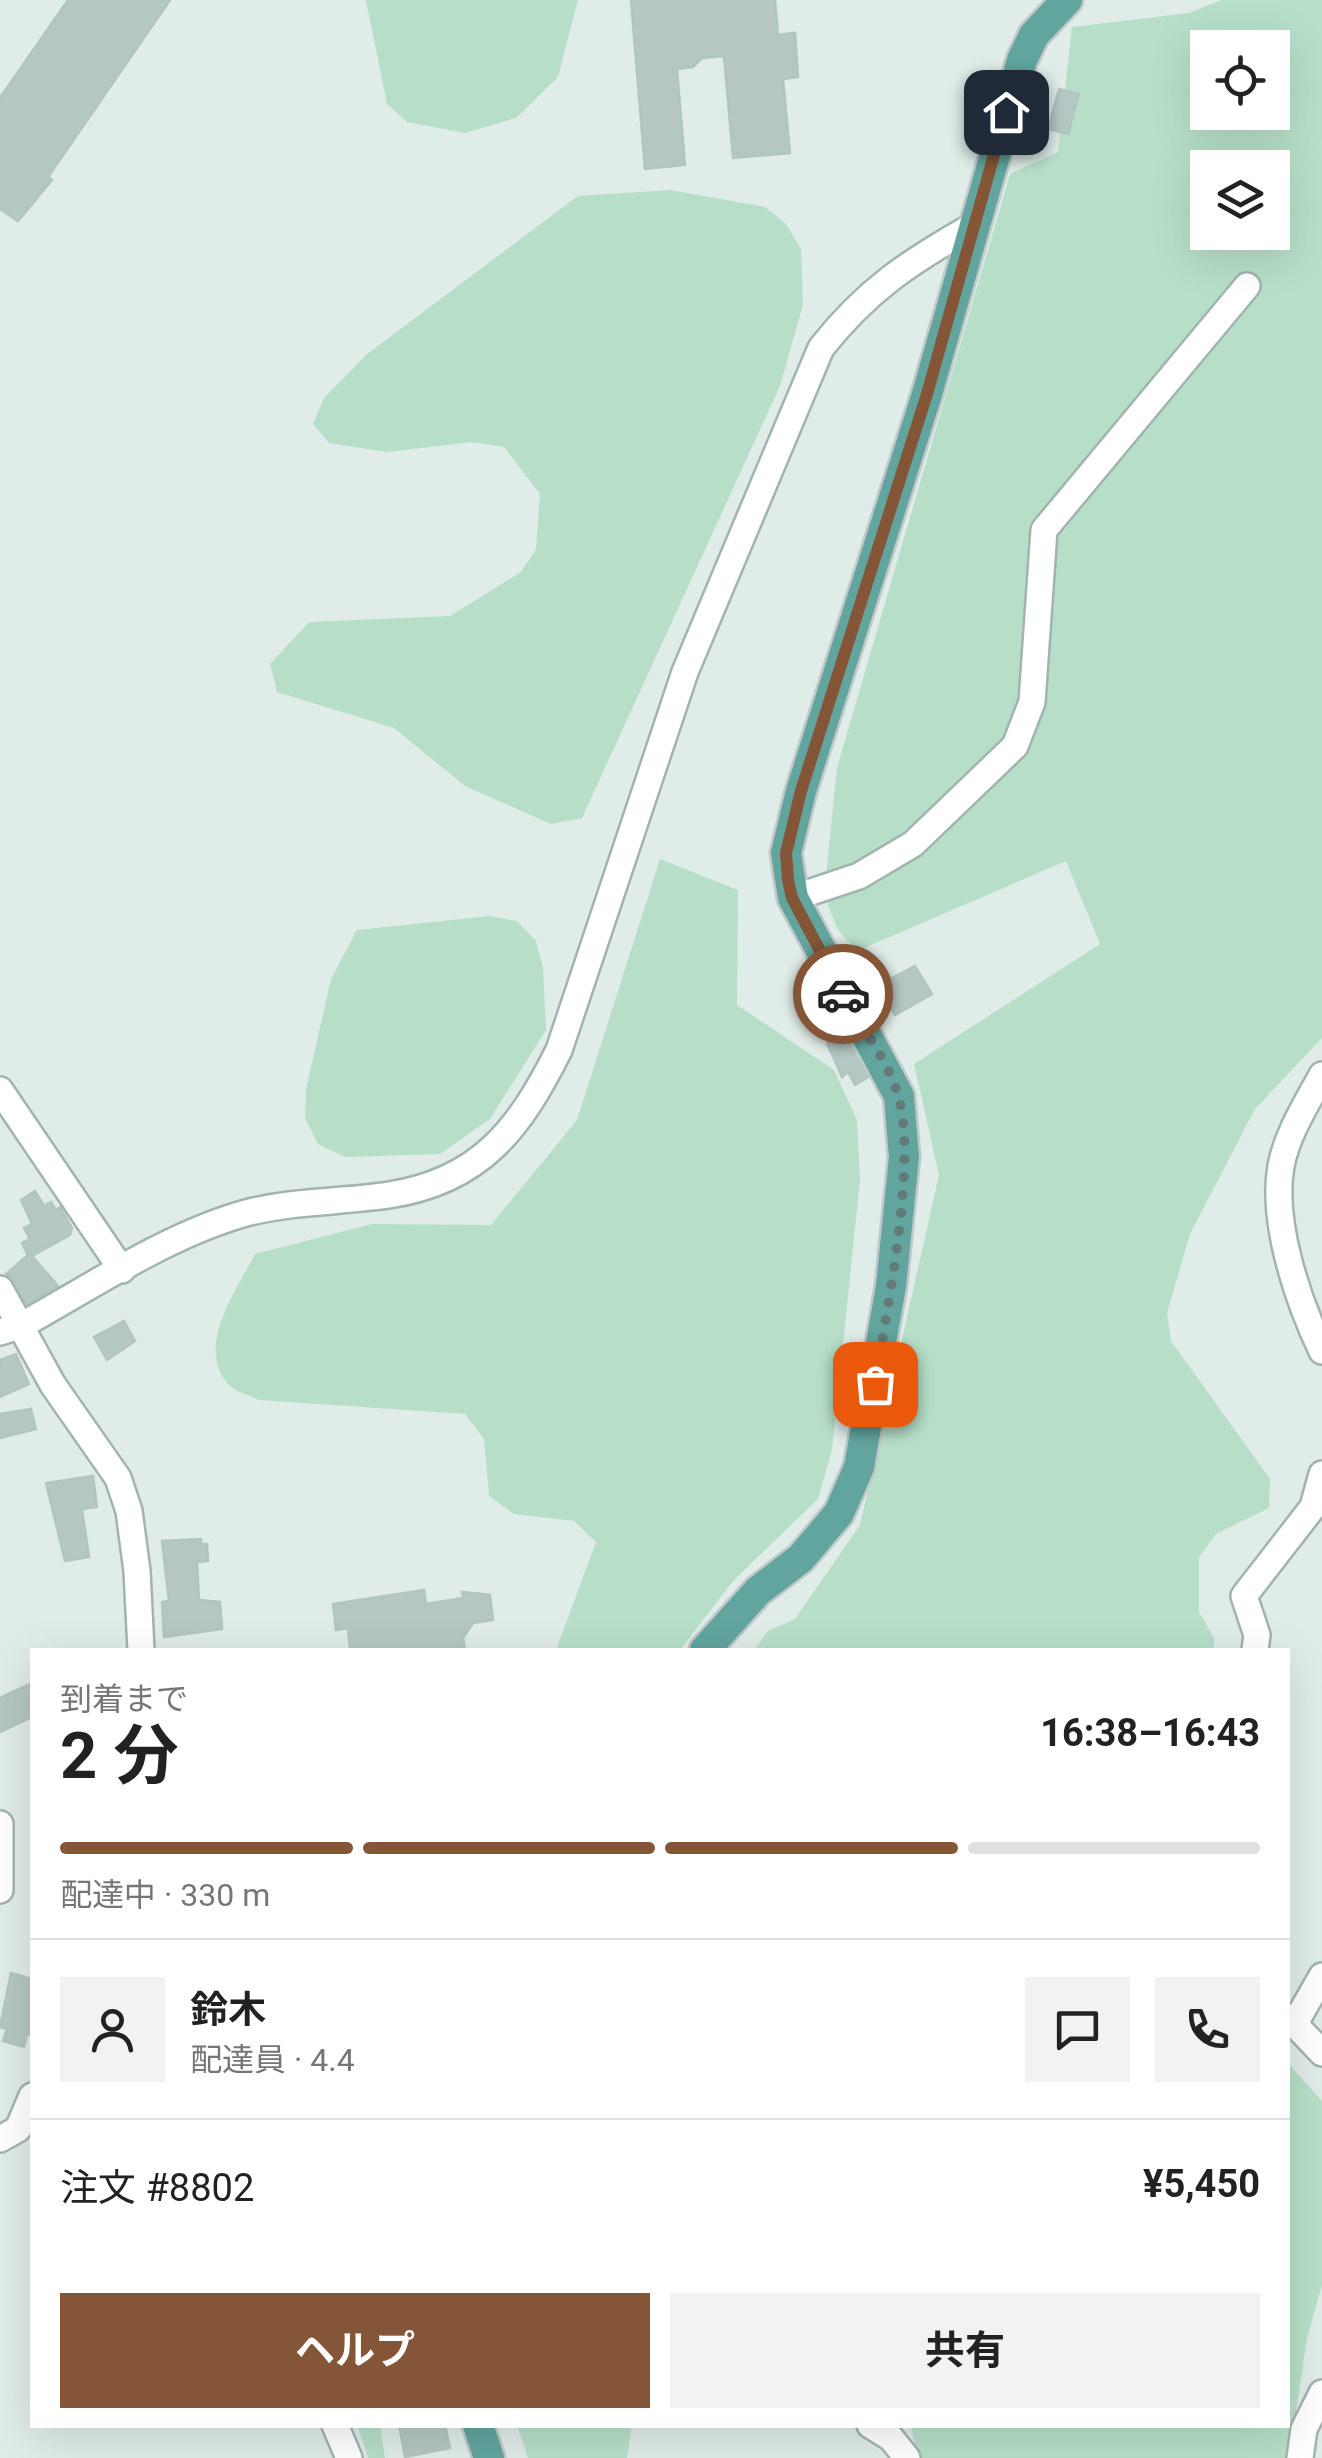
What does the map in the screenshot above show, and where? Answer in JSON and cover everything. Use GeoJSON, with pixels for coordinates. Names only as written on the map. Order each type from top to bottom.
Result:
{"type":"FeatureCollection","features":[{"type":"Feature","properties":{"kind":"main road"},"geometry":{"type":"LineString","coordinates":[[707,1648],[758,1591],[801,1558],[839,1513],[859,1467],[890,1286],[904,1157],[898,1096],[792,898],[786,853],[801,791],[927,394],[971,226],[1022,60],[1034,35],[1056,6]]}},
{"type":"Feature","properties":{"kind":"main road"},"geometry":{"type":"LineString","coordinates":[[479,2428],[490,2458]]}},
{"type":"Feature","properties":{"kind":"street"},"geometry":{"type":"LineString","coordinates":[[11,1328],[191,1234],[246,1213],[393,1194],[470,1168],[497,1148],[538,1091],[560,1050],[685,672],[812,365],[846,316],[900,267],[971,226]]}},
{"type":"Feature","properties":{"kind":"street"},"geometry":{"type":"LineString","coordinates":[[792,898],[859,876],[913,844],[1015,746],[1032,702],[1044,530],[1247,286]]}},
{"type":"Feature","properties":{"kind":"street"},"geometry":{"type":"LineString","coordinates":[[1322,1075],[1296,1124],[1281,1167],[1285,1245],[1299,1304],[1322,1351]]}},
{"type":"Feature","properties":{"kind":"street"},"geometry":{"type":"LineString","coordinates":[[0,1090],[122,1270]]}},
{"type":"Feature","properties":{"kind":"street"},"geometry":{"type":"LineString","coordinates":[[0,1290],[11,1328],[118,1478],[129,1511],[137,1571],[140,1648]]}},
{"type":"Feature","properties":{"kind":"street"},"geometry":{"type":"LineString","coordinates":[[1254,1648],[1257,1635],[1244,1596],[1313,1508],[1322,1474]]}},
{"type":"Feature","properties":{"kind":"street"},"geometry":{"type":"LineString","coordinates":[[0,1824],[0,1890]]}},
{"type":"Feature","properties":{"kind":"street"},"geometry":{"type":"LineString","coordinates":[[1322,1976],[1290,2021],[1322,2053]]}},
{"type":"Feature","properties":{"kind":"street"},"geometry":{"type":"LineString","coordinates":[[0,2139],[18,2130],[30,2101]]}},
{"type":"Feature","properties":{"kind":"street"},"geometry":{"type":"LineString","coordinates":[[1300,2458],[1304,2430],[1322,2394]]}},
{"type":"Feature","properties":{"kind":"street"},"geometry":{"type":"LineString","coordinates":[[337,2428],[349,2458]]}},
{"type":"Feature","properties":{"kind":"street"},"geometry":{"type":"LineString","coordinates":[[875,2428],[891,2438],[908,2458]]}},
{"type":"Feature","properties":{"kind":"green space"},"geometry":{"type":"Polygon","coordinates":[[[366,0],[578,0],[558,77],[516,118],[465,133],[407,122],[387,104],[366,0]]]}},
{"type":"Feature","properties":{"kind":"green space"},"geometry":{"type":"Polygon","coordinates":[[[1221,0],[1322,0],[1322,1038],[1255,1109],[1190,1234],[1167,1313],[1171,1341],[1270,1479],[1269,1508],[1216,1534],[1199,1557],[1199,1612],[1214,1638],[1214,1648],[755,1648],[768,1631],[795,1619],[860,1525],[939,1175],[914,1064],[1100,944],[1066,861],[857,951],[838,930],[828,906],[826,876],[837,768],[1010,174],[1058,152],[1072,27],[1189,13],[1221,0]]]}},
{"type":"Feature","properties":{"kind":"green space"},"geometry":{"type":"Polygon","coordinates":[[[670,190],[765,207],[786,224],[801,249],[803,305],[780,386],[582,818],[551,824],[465,786],[394,728],[277,692],[270,664],[309,622],[450,616],[521,572],[536,549],[540,494],[504,447],[472,442],[387,452],[329,443],[313,424],[324,398],[366,355],[578,196],[670,190]]]}},
{"type":"Feature","properties":{"kind":"green space"},"geometry":{"type":"Polygon","coordinates":[[[660,859],[738,890],[737,1005],[834,1070],[857,1120],[860,1180],[832,1450],[818,1499],[733,1581],[682,1648],[557,1648],[596,1542],[574,1521],[514,1514],[489,1496],[484,1439],[465,1414],[259,1400],[230,1386],[220,1371],[216,1354],[222,1319],[255,1254],[372,1224],[491,1225],[577,1120],[660,859]]]}},
{"type":"Feature","properties":{"kind":"green space"},"geometry":{"type":"Polygon","coordinates":[[[490,916],[517,921],[536,941],[543,968],[546,1030],[490,1119],[440,1154],[345,1157],[318,1144],[305,1118],[306,1089],[331,979],[357,930],[490,916]]]}},
{"type":"Feature","properties":{"kind":"green space"},"geometry":{"type":"Polygon","coordinates":[[[1290,2065],[1322,2101],[1322,2285],[1307,2338],[1289,2458],[917,2458],[912,2428],[1290,2428],[1290,2065]]]}},
{"type":"Feature","properties":{"kind":"green space"},"geometry":{"type":"Polygon","coordinates":[[[358,2428],[380,2428],[385,2458],[368,2458],[358,2428]]]}},
{"type":"Feature","properties":{"kind":"green space"},"geometry":{"type":"Polygon","coordinates":[[[518,2428],[632,2428],[627,2458],[528,2458],[518,2428]]]}},
{"type":"Feature","properties":{"kind":"building"},"geometry":{"type":"Polygon","coordinates":[[[68,0],[170,0],[48,177],[52,180],[18,221],[0,209],[0,98],[68,0]]]}},
{"type":"Feature","properties":{"kind":"building"},"geometry":{"type":"Polygon","coordinates":[[[631,0],[775,0],[778,35],[795,33],[798,77],[783,79],[790,153],[733,158],[724,56],[702,58],[693,67],[677,69],[685,165],[645,169],[631,0]]]}},
{"type":"Feature","properties":{"kind":"building"},"geometry":{"type":"Polygon","coordinates":[[[1059,89],[1079,94],[1068,134],[1048,129],[1059,89]]]}},
{"type":"Feature","properties":{"kind":"building"},"geometry":{"type":"Polygon","coordinates":[[[915,966],[932,994],[895,1015],[877,986],[915,966]]]}},
{"type":"Feature","properties":{"kind":"building"},"geometry":{"type":"Polygon","coordinates":[[[844,1034],[868,1077],[855,1085],[848,1072],[842,1077],[827,1043],[844,1034]]]}},
{"type":"Feature","properties":{"kind":"building"},"geometry":{"type":"Polygon","coordinates":[[[35,1191],[44,1206],[51,1202],[56,1210],[60,1207],[72,1228],[70,1235],[32,1256],[58,1286],[27,1304],[6,1274],[28,1255],[22,1243],[30,1239],[24,1228],[32,1224],[21,1200],[35,1191]]]}},
{"type":"Feature","properties":{"kind":"building"},"geometry":{"type":"Polygon","coordinates":[[[124,1321],[135,1341],[107,1360],[94,1337],[124,1321]]]}},
{"type":"Feature","properties":{"kind":"building"},"geometry":{"type":"Polygon","coordinates":[[[16,1354],[29,1384],[0,1397],[0,1360],[16,1354]]]}},
{"type":"Feature","properties":{"kind":"building"},"geometry":{"type":"Polygon","coordinates":[[[31,1409],[36,1429],[0,1438],[0,1414],[31,1409]]]}},
{"type":"Feature","properties":{"kind":"building"},"geometry":{"type":"Polygon","coordinates":[[[93,1476],[97,1507],[82,1509],[89,1557],[65,1561],[46,1483],[93,1476]]]}},
{"type":"Feature","properties":{"kind":"building"},"geometry":{"type":"Polygon","coordinates":[[[201,1539],[201,1544],[207,1544],[208,1561],[197,1562],[199,1600],[220,1602],[222,1629],[164,1637],[162,1602],[169,1601],[162,1541],[201,1539]]]}},
{"type":"Feature","properties":{"kind":"building"},"geometry":{"type":"Polygon","coordinates":[[[424,1590],[426,1604],[463,1598],[462,1592],[490,1595],[493,1620],[473,1623],[463,1638],[465,1648],[350,1648],[348,1628],[336,1630],[333,1604],[424,1590]]]}},
{"type":"Feature","properties":{"kind":"building"},"geometry":{"type":"Polygon","coordinates":[[[30,1684],[30,1718],[0,1732],[0,1698],[30,1684]]]}},
{"type":"Feature","properties":{"kind":"building"},"geometry":{"type":"Polygon","coordinates":[[[11,1973],[30,1978],[30,2035],[27,2034],[24,2047],[3,2041],[7,2029],[0,2027],[11,1973]]]}},
{"type":"Feature","properties":{"kind":"building"},"geometry":{"type":"Polygon","coordinates":[[[400,2428],[446,2428],[450,2448],[405,2457],[400,2428]]]}},
{"type":"Feature","properties":{"kind":"way so far"},"geometry":{"type":"LineString","coordinates":[[843,994],[875,1045],[898,1096],[904,1157],[875,1384]]}},
{"type":"Feature","properties":{"kind":"route"},"geometry":{"type":"LineString","coordinates":[[843,994],[792,898],[786,853],[801,791],[927,394],[1006,112]]}}]}
